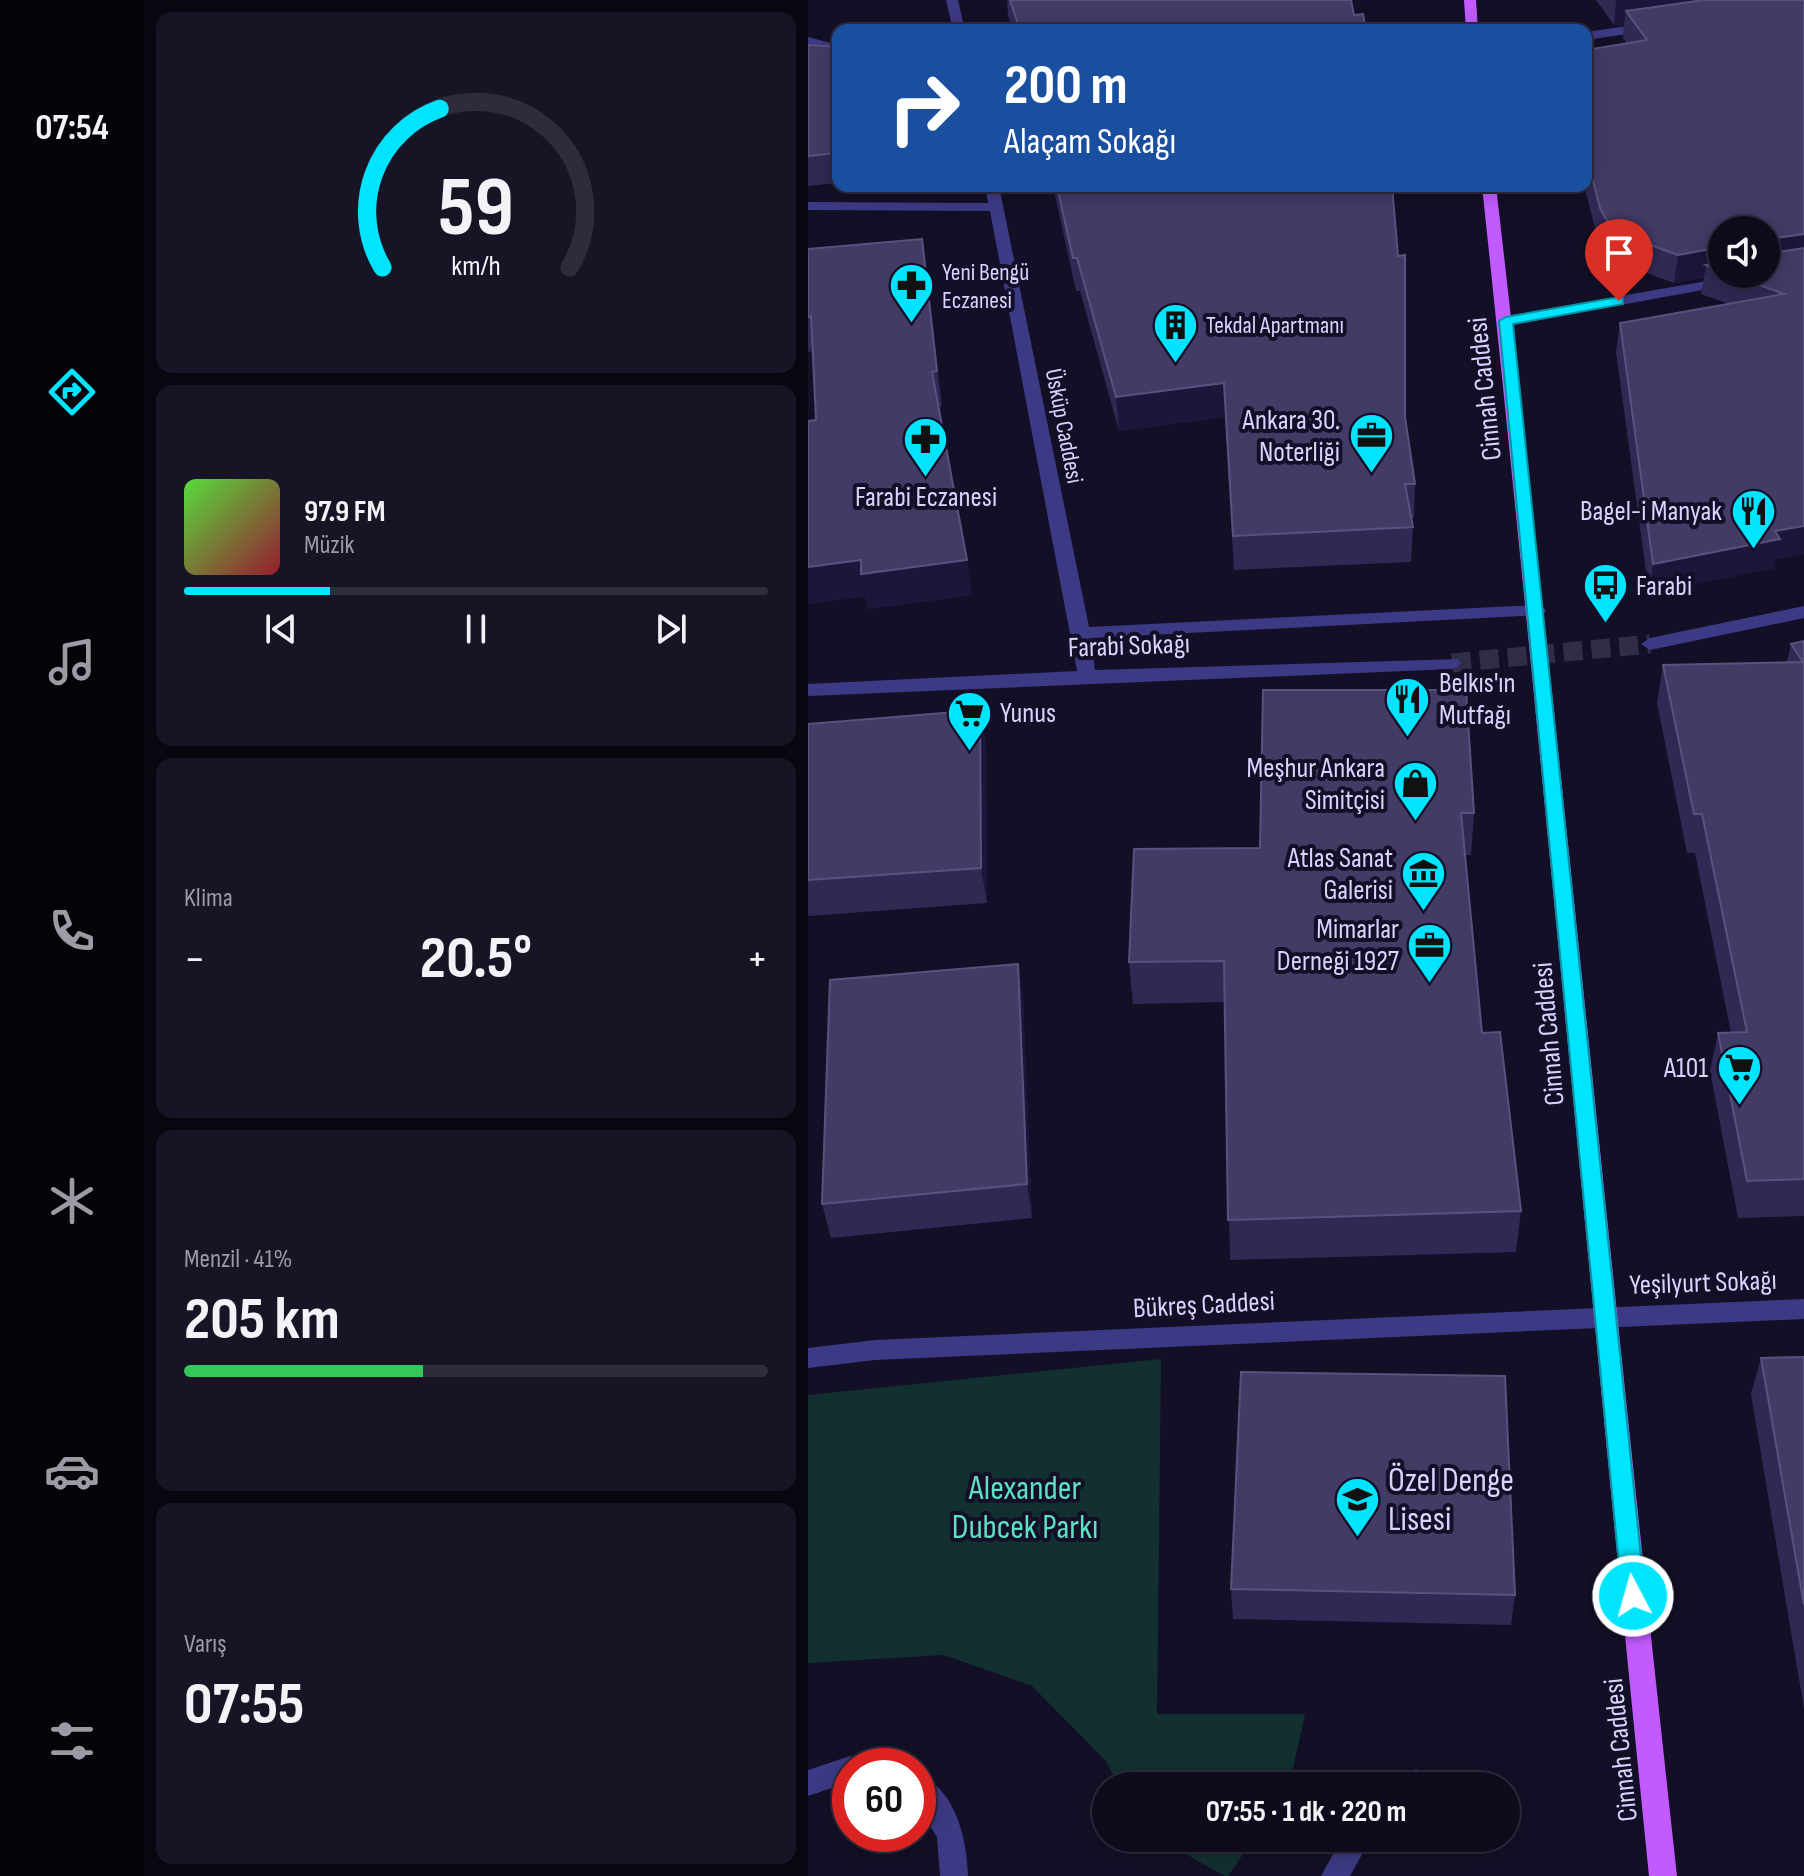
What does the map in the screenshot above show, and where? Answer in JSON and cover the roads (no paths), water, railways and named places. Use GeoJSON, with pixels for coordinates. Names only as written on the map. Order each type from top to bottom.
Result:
{"type":"FeatureCollection","features":[{"type":"Feature","properties":{"kind":"main road"},"geometry":{"type":"LineString","coordinates":[[1470,0],[1472,24]]}},
{"type":"Feature","properties":{"kind":"main road","name":"Cinnah Caddesi"},"geometry":{"type":"LineString","coordinates":[[1490,192],[1537,611],[1604,1316],[1663,1876]]}},
{"type":"Feature","properties":{"kind":"street"},"geometry":{"type":"LineString","coordinates":[[952,0],[958,24]]}},
{"type":"Feature","properties":{"kind":"street"},"geometry":{"type":"LineString","coordinates":[[1592,35],[1664,25]]}},
{"type":"Feature","properties":{"kind":"street"},"geometry":{"type":"LineString","coordinates":[[808,41],[832,47]]}},
{"type":"Feature","properties":{"kind":"street","name":"Üsküp Caddesi"},"geometry":{"type":"LineString","coordinates":[[993,192],[1087,676]]}},
{"type":"Feature","properties":{"kind":"street"},"geometry":{"type":"LineString","coordinates":[[808,206],[996,207]]}},
{"type":"Feature","properties":{"kind":"street"},"geometry":{"type":"LineString","coordinates":[[1506,321],[1708,285]]}},
{"type":"Feature","properties":{"kind":"street"},"geometry":{"type":"LineString","coordinates":[[1081,633],[1537,611]]}},
{"type":"Feature","properties":{"kind":"street"},"geometry":{"type":"LineString","coordinates":[[1650,644],[1804,612]]}},
{"type":"Feature","properties":{"kind":"street","name":"Farabi Sokağı"},"geometry":{"type":"LineString","coordinates":[[808,690],[1452,663]]}},
{"type":"Feature","properties":{"kind":"street","name":"Yeşilyurt Sokağı"},"geometry":{"type":"LineString","coordinates":[[1604,1316],[1804,1309]]}},
{"type":"Feature","properties":{"kind":"street","name":"Bükreş Caddesi"},"geometry":{"type":"LineString","coordinates":[[808,1358],[875,1350],[1604,1316]]}},
{"type":"Feature","properties":{"kind":"street"},"geometry":{"type":"LineString","coordinates":[[808,1783],[832,1775]]}},
{"type":"Feature","properties":{"kind":"street"},"geometry":{"type":"LineString","coordinates":[[936,1807],[954,1844],[954,1876]]}},
{"type":"Feature","properties":{"kind":"street"},"geometry":{"type":"LineString","coordinates":[[1335,1876],[1349,1852]]}},
{"type":"Feature","properties":{"kind":"tunnel"},"geometry":{"type":"LineString","coordinates":[[1452,663],[1650,644]]}},
{"type":"Feature","properties":{"kind":"place","name":"Yeni Bengü Eczanesi"},"geometry":{"type":"Point","coordinates":[911,325]}},
{"type":"Feature","properties":{"kind":"place","name":"Tekdal Apartmanı"},"geometry":{"type":"Point","coordinates":[1175,364]}},
{"type":"Feature","properties":{"kind":"place","name":"Ankara 30. Noterliği"},"geometry":{"type":"Point","coordinates":[1371,475]}},
{"type":"Feature","properties":{"kind":"place","name":"Farabi Eczanesi"},"geometry":{"type":"Point","coordinates":[926,479]}},
{"type":"Feature","properties":{"kind":"place","name":"Bagel-i Manyak"},"geometry":{"type":"Point","coordinates":[1753,550]}},
{"type":"Feature","properties":{"kind":"place","name":"Farabi"},"geometry":{"type":"Point","coordinates":[1605,625]}},
{"type":"Feature","properties":{"kind":"place","name":"Belkıs'ın Mutfağı"},"geometry":{"type":"Point","coordinates":[1408,738]}},
{"type":"Feature","properties":{"kind":"place","name":"Yunus"},"geometry":{"type":"Point","coordinates":[969,752]}},
{"type":"Feature","properties":{"kind":"place","name":"Meşhur Ankara Simitçisi"},"geometry":{"type":"Point","coordinates":[1416,823]}},
{"type":"Feature","properties":{"kind":"place","name":"Atlas Sanat Galerisi"},"geometry":{"type":"Point","coordinates":[1424,913]}},
{"type":"Feature","properties":{"kind":"place","name":"Mimarlar Derneği 1927"},"geometry":{"type":"Point","coordinates":[1430,984]}},
{"type":"Feature","properties":{"kind":"place","name":"A101"},"geometry":{"type":"Point","coordinates":[1739,1107]}},
{"type":"Feature","properties":{"kind":"place","name":"Özel Denge Lisesi"},"geometry":{"type":"Point","coordinates":[1357,1539]}},
{"type":"Feature","properties":{"kind":"park label","name":"Alexander Dubcek Parkı"},"geometry":{"type":"Point","coordinates":[1025,1508]}}]}
